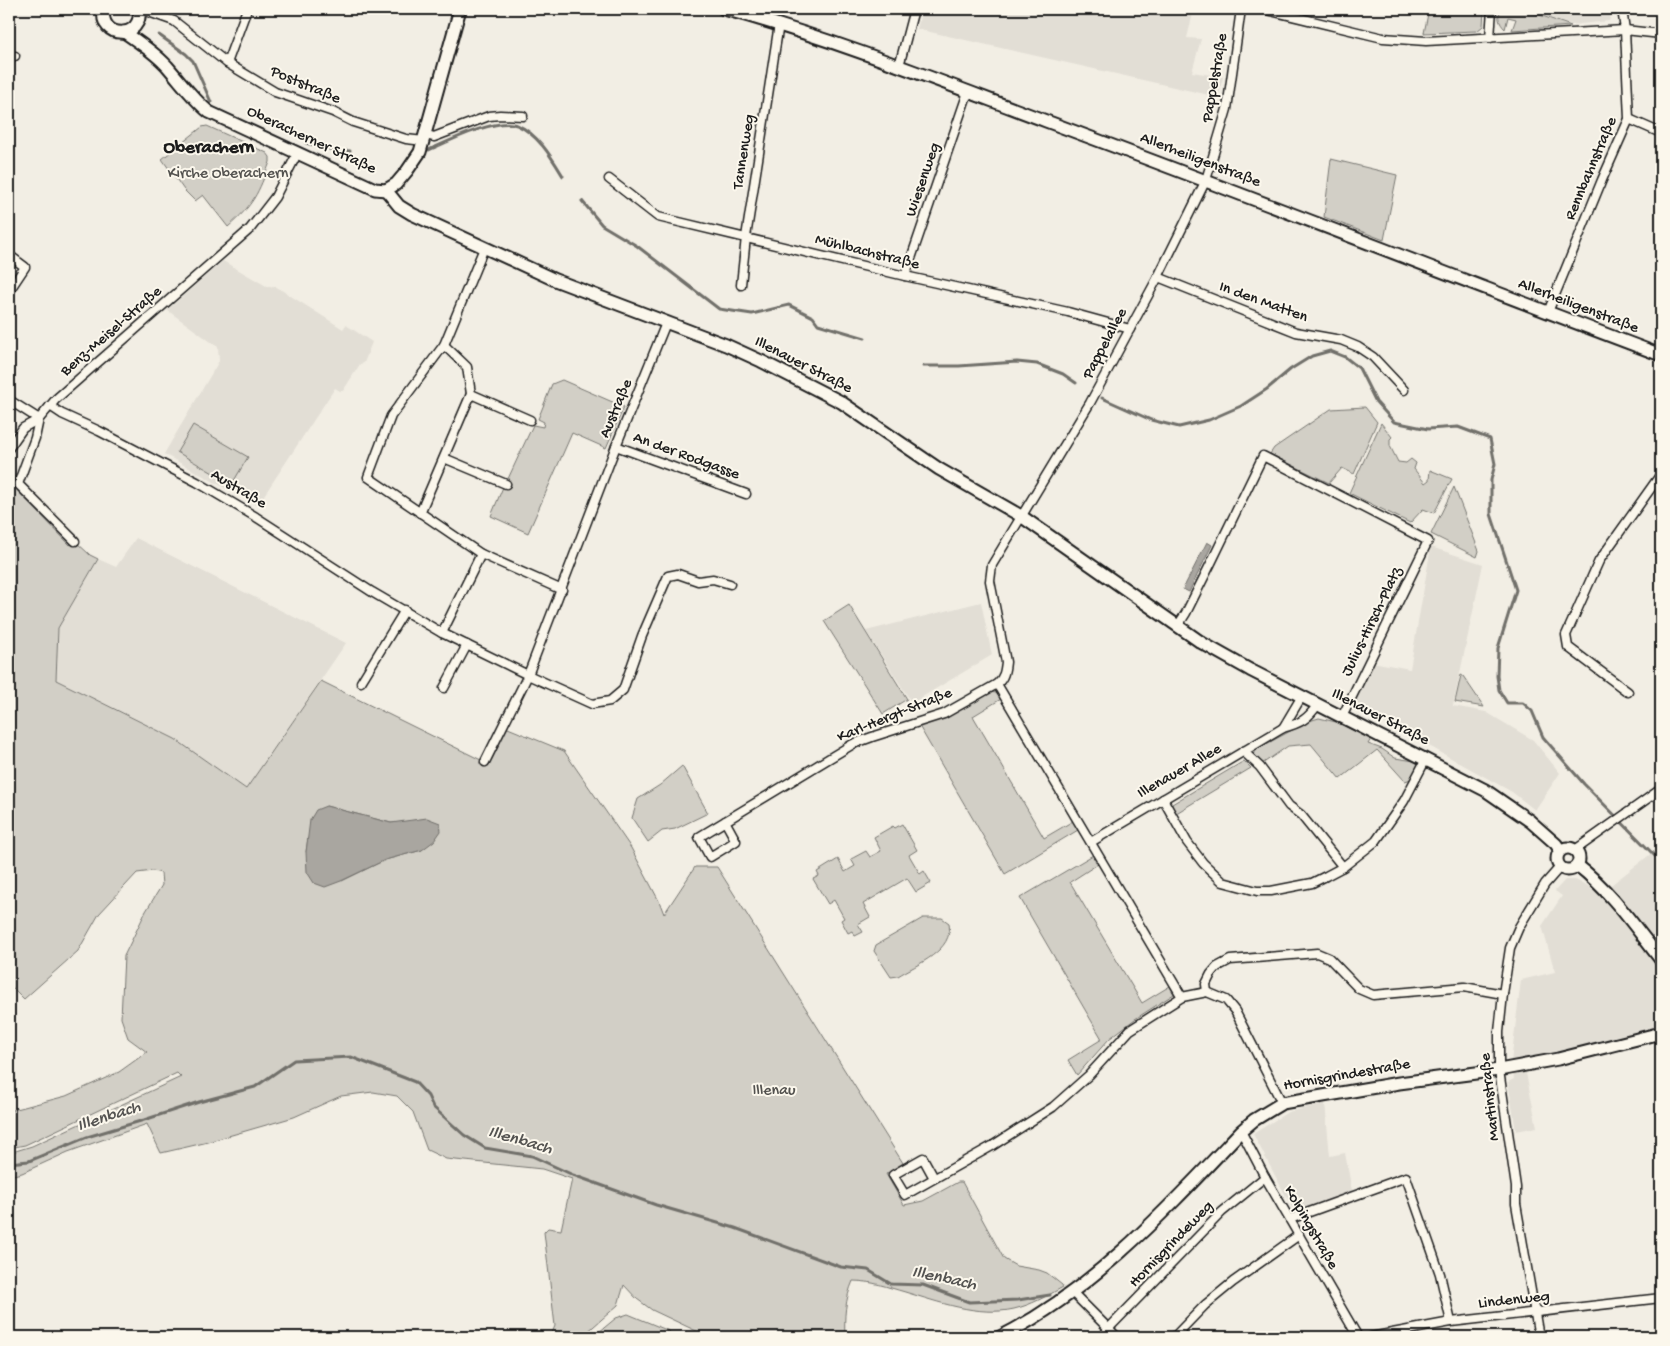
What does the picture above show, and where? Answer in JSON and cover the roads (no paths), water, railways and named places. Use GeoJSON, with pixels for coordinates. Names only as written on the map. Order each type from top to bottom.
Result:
{"type":"FeatureCollection","features":[{"type":"Feature","properties":{"kind":"main road","name":"Oberacherner Straße"},"geometry":{"type":"LineString","coordinates":[[103,10],[105,23],[108,28],[119,32],[135,19],[142,44],[165,65],[198,103],[209,112],[375,189],[386,190],[396,184],[408,171],[423,143],[460,9]]}},
{"type":"Feature","properties":{"kind":"main road","name":"Allerheiligenstraße"},"geometry":{"type":"LineString","coordinates":[[724,9],[779,24],[899,66],[1206,180],[1289,214],[1661,356]]}},
{"type":"Feature","properties":{"kind":"main road","name":"Illenauer Straße"},"geometry":{"type":"LineString","coordinates":[[386,190],[399,206],[412,214],[484,248],[555,280],[734,349],[841,402],[939,469],[1021,516],[1202,644],[1485,790],[1530,821],[1556,844],[1560,850]]}},
{"type":"Feature","properties":{"kind":"main road"},"geometry":{"type":"LineString","coordinates":[[1568,847],[1575,850],[1579,857],[1577,865],[1569,870],[1560,867],[1556,857],[1560,850],[1568,847]]}},
{"type":"Feature","properties":{"kind":"main road"},"geometry":{"type":"LineString","coordinates":[[1577,865],[1613,900],[1661,960]]}},
{"type":"Feature","properties":{"kind":"main road","name":"Hornisgrindestraße"},"geometry":{"type":"LineString","coordinates":[[1000,1337],[1036,1318],[1072,1292],[1162,1214],[1254,1120],[1282,1103],[1399,1083],[1499,1070],[1558,1059],[1661,1033]]}},
{"type":"Feature","properties":{"kind":"street"},"geometry":{"type":"LineString","coordinates":[[228,63],[247,9]]}},
{"type":"Feature","properties":{"kind":"street"},"geometry":{"type":"LineString","coordinates":[[899,66],[914,9]]}},
{"type":"Feature","properties":{"kind":"street","name":"Pappelstraße"},"geometry":{"type":"LineString","coordinates":[[1206,180],[1227,109],[1241,9]]}},
{"type":"Feature","properties":{"kind":"street"},"geometry":{"type":"LineString","coordinates":[[1263,9],[1383,38],[1426,41],[1625,30],[1661,34]]}},
{"type":"Feature","properties":{"kind":"street"},"geometry":{"type":"LineString","coordinates":[[1490,38],[1492,9]]}},
{"type":"Feature","properties":{"kind":"street","name":"Rennbahnstraße"},"geometry":{"type":"LineString","coordinates":[[1548,312],[1629,119],[1625,30],[1622,9]]}},
{"type":"Feature","properties":{"kind":"street","name":"Poststraße"},"geometry":{"type":"LineString","coordinates":[[135,19],[162,18],[174,21],[228,63],[275,92],[332,112],[353,122],[406,139],[423,143],[489,116],[523,116]]}},
{"type":"Feature","properties":{"kind":"street","name":"Tannenweg"},"geometry":{"type":"LineString","coordinates":[[741,285],[746,237],[779,24]]}},
{"type":"Feature","properties":{"kind":"street","name":"Wiesenweg"},"geometry":{"type":"LineString","coordinates":[[905,276],[968,92]]}},
{"type":"Feature","properties":{"kind":"street"},"geometry":{"type":"LineString","coordinates":[[1629,119],[1661,133]]}},
{"type":"Feature","properties":{"kind":"street","name":"Benz-Meisel-Straße"},"geometry":{"type":"LineString","coordinates":[[75,541],[18,484],[35,438],[39,419],[50,406],[131,333],[250,229],[276,197],[297,154]]}},
{"type":"Feature","properties":{"kind":"street","name":"Mühlbachstraße"},"geometry":{"type":"LineString","coordinates":[[609,179],[658,217],[905,276],[1068,312],[1130,329]]}},
{"type":"Feature","properties":{"kind":"street","name":"Pappelallee"},"geometry":{"type":"LineString","coordinates":[[1021,516],[1090,403],[1158,277],[1206,180]]}},
{"type":"Feature","properties":{"kind":"street"},"geometry":{"type":"LineString","coordinates":[[484,248],[444,345],[391,416],[368,477],[480,554],[562,590]]}},
{"type":"Feature","properties":{"kind":"street"},"geometry":{"type":"LineString","coordinates":[[9,255],[25,267],[9,291]]}},
{"type":"Feature","properties":{"kind":"street","name":"In den Matten"},"geometry":{"type":"LineString","coordinates":[[1158,277],[1296,332],[1341,340],[1358,347],[1373,357],[1404,390]]}},
{"type":"Feature","properties":{"kind":"street","name":"Austraße"},"geometry":{"type":"LineString","coordinates":[[485,762],[528,676],[616,446],[666,323]]}},
{"type":"Feature","properties":{"kind":"street"},"geometry":{"type":"LineString","coordinates":[[420,513],[471,394],[467,367],[444,345]]}},
{"type":"Feature","properties":{"kind":"street"},"geometry":{"type":"LineString","coordinates":[[471,394],[530,420]]}},
{"type":"Feature","properties":{"kind":"street"},"geometry":{"type":"LineString","coordinates":[[9,400],[39,419],[23,428],[9,448]]}},
{"type":"Feature","properties":{"kind":"street","name":"Austraße"},"geometry":{"type":"LineString","coordinates":[[50,406],[62,414],[197,482],[256,517],[372,592],[442,632],[528,676]]}},
{"type":"Feature","properties":{"kind":"street","name":"An der Rodgasse"},"geometry":{"type":"LineString","coordinates":[[616,446],[746,494]]}},
{"type":"Feature","properties":{"kind":"street","name":"Julius-Hirsch-Platz"},"geometry":{"type":"LineString","coordinates":[[1177,627],[1195,595],[1263,456],[1428,540],[1342,716]]}},
{"type":"Feature","properties":{"kind":"street"},"geometry":{"type":"LineString","coordinates":[[444,458],[506,484]]}},
{"type":"Feature","properties":{"kind":"street"},"geometry":{"type":"LineString","coordinates":[[1628,692],[1568,647],[1566,635],[1599,561],[1661,474]]}},
{"type":"Feature","properties":{"kind":"street"},"geometry":{"type":"LineString","coordinates":[[1021,516],[992,566],[990,581],[1006,662],[1004,675],[997,684],[1182,996]]}},
{"type":"Feature","properties":{"kind":"street"},"geometry":{"type":"LineString","coordinates":[[442,632],[480,554]]}},
{"type":"Feature","properties":{"kind":"street"},"geometry":{"type":"LineString","coordinates":[[528,676],[592,704],[610,701],[623,690],[642,636],[668,576],[678,574],[698,580],[713,578],[730,584]]}},
{"type":"Feature","properties":{"kind":"street"},"geometry":{"type":"LineString","coordinates":[[361,682],[405,610]]}},
{"type":"Feature","properties":{"kind":"street"},"geometry":{"type":"LineString","coordinates":[[444,688],[467,645]]}},
{"type":"Feature","properties":{"kind":"street","name":"Karl-Hergt-Straße"},"geometry":{"type":"LineString","coordinates":[[725,821],[736,841],[710,858],[699,837],[725,821],[853,744],[872,736],[944,714],[997,684]]}},
{"type":"Feature","properties":{"kind":"street"},"geometry":{"type":"LineString","coordinates":[[1284,728],[1302,696]]}},
{"type":"Feature","properties":{"kind":"street","name":"Illenauer Allee"},"geometry":{"type":"LineString","coordinates":[[1091,842],[1243,751],[1284,728],[1297,724],[1310,716],[1318,704]]}},
{"type":"Feature","properties":{"kind":"street"},"geometry":{"type":"LineString","coordinates":[[1243,751],[1260,767],[1289,806],[1301,815],[1342,867]]}},
{"type":"Feature","properties":{"kind":"street"},"geometry":{"type":"LineString","coordinates":[[1163,799],[1187,842],[1203,863],[1223,882],[1257,891],[1271,891],[1312,883],[1342,867],[1376,841],[1404,801],[1426,759]]}},
{"type":"Feature","properties":{"kind":"street"},"geometry":{"type":"LineString","coordinates":[[1575,850],[1661,790]]}},
{"type":"Feature","properties":{"kind":"street","name":"Martinstraße"},"geometry":{"type":"LineString","coordinates":[[1539,1337],[1516,1204],[1516,1187],[1499,1070],[1498,1032],[1510,948],[1519,928],[1545,884],[1560,867]]}},
{"type":"Feature","properties":{"kind":"street"},"geometry":{"type":"LineString","coordinates":[[1207,992],[1206,984],[1211,974],[1217,967],[1230,960],[1317,953],[1329,958],[1359,989],[1373,996],[1464,987],[1503,994]]}},
{"type":"Feature","properties":{"kind":"street"},"geometry":{"type":"LineString","coordinates":[[934,1178],[923,1158],[893,1175],[905,1196],[992,1146],[1053,1107],[1089,1075],[1130,1030],[1182,996],[1207,992],[1226,1000],[1235,1012],[1282,1103]]}},
{"type":"Feature","properties":{"kind":"street","name":"Kolpingstraße"},"geometry":{"type":"LineString","coordinates":[[1242,1131],[1264,1177],[1358,1337]]}},
{"type":"Feature","properties":{"kind":"street","name":"Hornisgrindeweg"},"geometry":{"type":"LineString","coordinates":[[1103,1337],[1108,1329],[1222,1212],[1264,1177]]}},
{"type":"Feature","properties":{"kind":"street"},"geometry":{"type":"LineString","coordinates":[[1290,1219],[1406,1177],[1440,1274],[1451,1322]]}},
{"type":"Feature","properties":{"kind":"street"},"geometry":{"type":"LineString","coordinates":[[1174,1337],[1205,1305],[1233,1282],[1299,1235]]}},
{"type":"Feature","properties":{"kind":"street"},"geometry":{"type":"LineString","coordinates":[[1072,1292],[1117,1337]]}},
{"type":"Feature","properties":{"kind":"street","name":"Lindenweg"},"geometry":{"type":"LineString","coordinates":[[1371,1337],[1451,1322],[1661,1298]]}},
{"type":"Feature","properties":{"kind":"waterway"},"geometry":{"type":"LineString","coordinates":[[159,35],[193,61],[211,102]]}},
{"type":"Feature","properties":{"kind":"waterway"},"geometry":{"type":"LineString","coordinates":[[429,150],[473,131],[508,123],[517,125],[532,134],[549,154],[563,176]]}},
{"type":"Feature","properties":{"kind":"waterway"},"geometry":{"type":"LineString","coordinates":[[306,143],[334,150],[350,151]]}},
{"type":"Feature","properties":{"kind":"waterway"},"geometry":{"type":"LineString","coordinates":[[582,201],[602,225],[637,246],[719,309],[752,314],[789,305],[813,317],[818,324],[865,338]]}},
{"type":"Feature","properties":{"kind":"waterway"},"geometry":{"type":"LineString","coordinates":[[1102,398],[1151,420],[1179,427],[1209,420],[1241,406],[1312,356],[1330,351],[1345,357],[1359,368],[1376,402],[1394,422],[1428,429],[1458,427],[1490,439],[1495,464],[1491,480],[1491,514],[1516,590],[1498,648],[1497,676],[1499,690],[1507,703],[1523,703],[1532,711],[1543,737],[1584,784],[1655,856]]}},
{"type":"Feature","properties":{"kind":"waterway"},"geometry":{"type":"LineString","coordinates":[[923,366],[959,366],[1017,362],[1037,364],[1063,374],[1076,383]]}},
{"type":"Feature","properties":{"kind":"waterway","name":"Illenbach"},"geometry":{"type":"LineString","coordinates":[[9,1163],[29,1161],[87,1137],[199,1102],[255,1087],[294,1060],[351,1057],[415,1082],[428,1096],[433,1107],[464,1135],[485,1148],[532,1156],[573,1175],[656,1205],[735,1228],[841,1267],[868,1270],[891,1284],[923,1285],[969,1302],[1018,1300],[1050,1295]]}},
{"type":"Feature","properties":{"kind":"district","name":"Oberachern"},"geometry":{"type":"Point","coordinates":[209,148]}},
{"type":"Feature","properties":{"kind":"park label","name":"Kirche Oberachern"},"geometry":{"type":"Point","coordinates":[228,174]}},
{"type":"Feature","properties":{"kind":"park label","name":"Illenau"},"geometry":{"type":"Point","coordinates":[774,1091]}}]}
